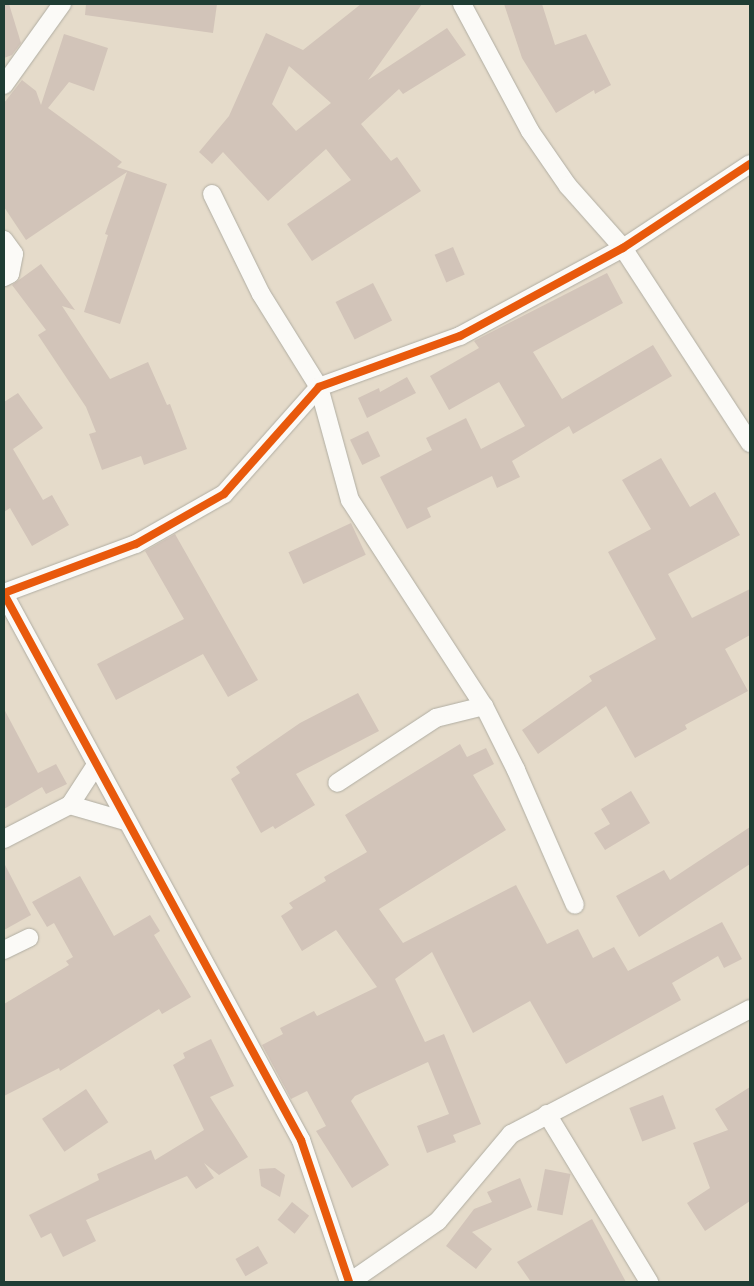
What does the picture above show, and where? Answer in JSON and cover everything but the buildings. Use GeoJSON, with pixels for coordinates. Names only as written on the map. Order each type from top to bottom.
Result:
{"type":"FeatureCollection","features":[{"type":"Feature","properties":{"kind":"street"},"geometry":{"type":"LineString","coordinates":[[4,85],[62,4]]}},
{"type":"Feature","properties":{"kind":"street"},"geometry":{"type":"LineString","coordinates":[[462,4],[530,131],[568,186],[623,248],[750,443]]}},
{"type":"Feature","properties":{"kind":"street"},"geometry":{"type":"LineString","coordinates":[[750,164],[623,248],[460,336],[319,387],[224,494],[136,544],[4,593],[125,821],[301,1140],[349,1282],[438,1221],[512,1134],[750,1009]]}},
{"type":"Feature","properties":{"kind":"street"},"geometry":{"type":"LineString","coordinates":[[212,194],[261,294],[319,387],[350,500],[368,532],[444,640],[484,706],[516,770],[575,904]]}},
{"type":"Feature","properties":{"kind":"street"},"geometry":{"type":"LineString","coordinates":[[4,240],[14,254],[10,274],[4,277]]}},
{"type":"Feature","properties":{"kind":"street"},"geometry":{"type":"LineString","coordinates":[[337,783],[436,718],[484,706]]}},
{"type":"Feature","properties":{"kind":"street"},"geometry":{"type":"LineString","coordinates":[[4,839],[70,805],[96,765]]}},
{"type":"Feature","properties":{"kind":"street"},"geometry":{"type":"LineString","coordinates":[[70,805],[125,821]]}},
{"type":"Feature","properties":{"kind":"street"},"geometry":{"type":"LineString","coordinates":[[4,950],[29,938]]}},
{"type":"Feature","properties":{"kind":"street"},"geometry":{"type":"LineString","coordinates":[[547,1114],[649,1282]]}},
{"type":"Feature","properties":{"kind":"cycle path"},"geometry":{"type":"LineString","coordinates":[[4,593],[136,544],[224,494],[319,387],[460,336],[623,248],[750,164]]}},
{"type":"Feature","properties":{"kind":"cycle path"},"geometry":{"type":"LineString","coordinates":[[4,594],[301,1140],[349,1282]]}}]}
